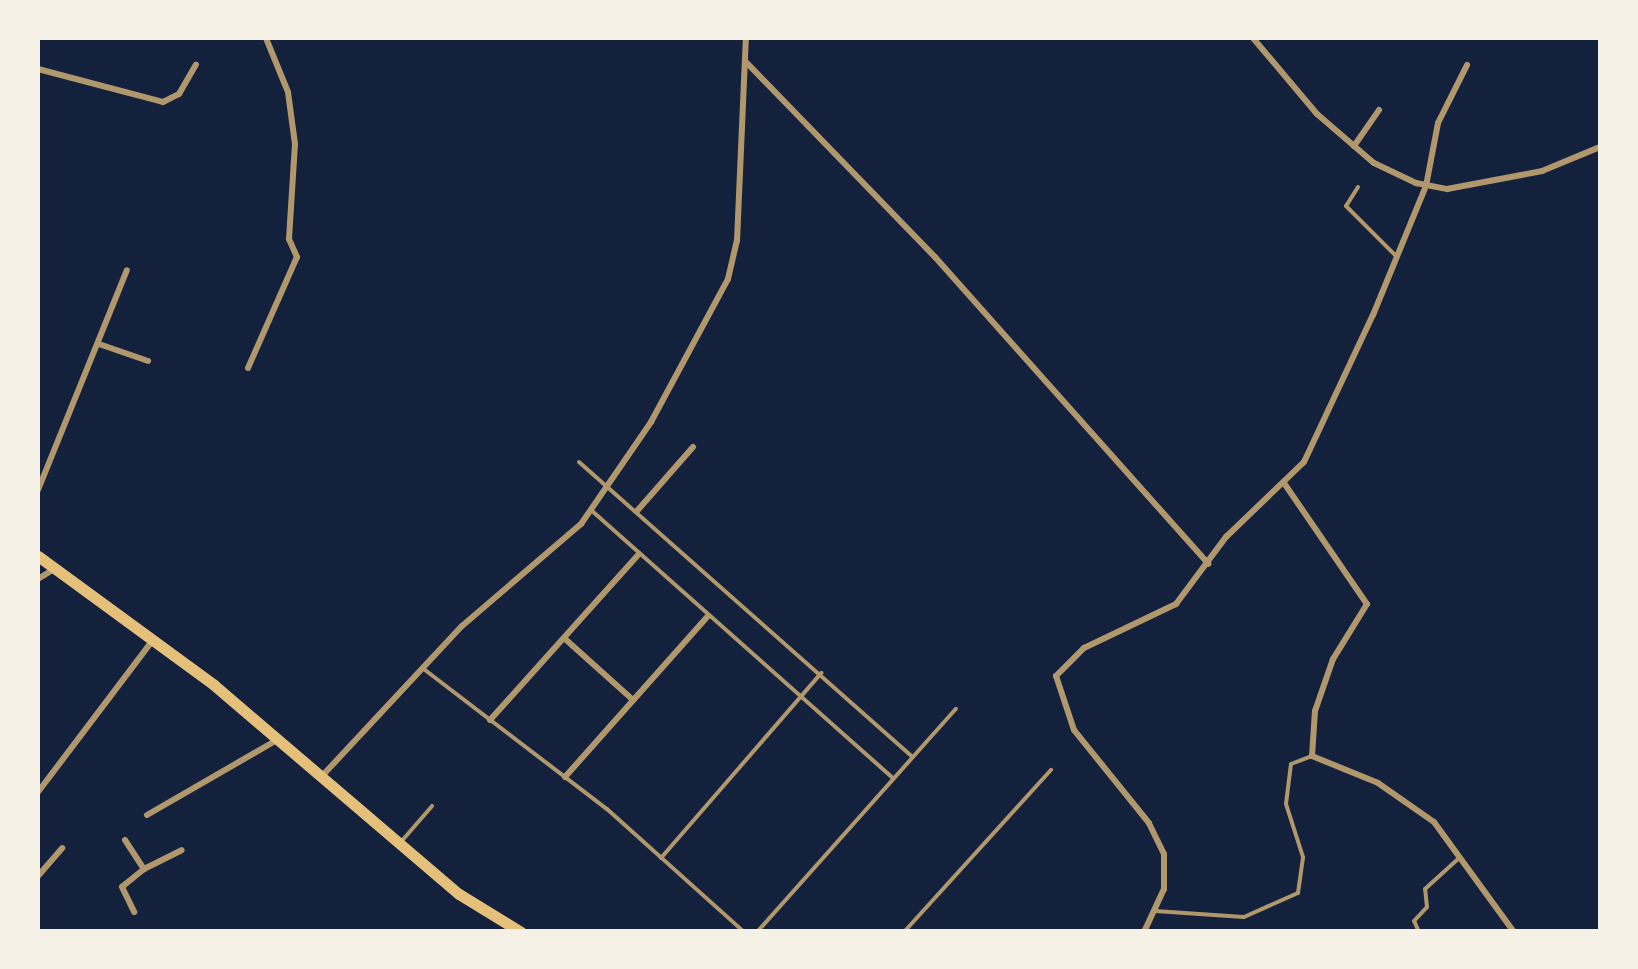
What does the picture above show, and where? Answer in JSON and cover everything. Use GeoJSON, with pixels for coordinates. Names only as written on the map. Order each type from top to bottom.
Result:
{"type":"FeatureCollection","features":[{"type":"Feature","properties":{"kind":"highway"},"geometry":{"type":"LineString","coordinates":[[38,556],[278,739],[459,894],[521,932]]}},
{"type":"Feature","properties":{"kind":"street"},"geometry":{"type":"LineString","coordinates":[[248,368],[297,257],[289,239],[295,144],[288,92],[266,38]]}},
{"type":"Feature","properties":{"kind":"street"},"geometry":{"type":"LineString","coordinates":[[322,776],[489,600],[591,510],[609,486],[728,279],[743,200],[746,38]]}},
{"type":"Feature","properties":{"kind":"street"},"geometry":{"type":"LineString","coordinates":[[1253,38],[1317,114],[1354,146],[1374,163],[1426,186],[1447,188],[1542,171],[1600,147]]}},
{"type":"Feature","properties":{"kind":"street"},"geometry":{"type":"LineString","coordinates":[[746,62],[935,257],[1210,564]]}},
{"type":"Feature","properties":{"kind":"street"},"geometry":{"type":"LineString","coordinates":[[38,69],[163,102],[179,94],[196,65]]}},
{"type":"Feature","properties":{"kind":"street"},"geometry":{"type":"LineString","coordinates":[[1144,932],[1166,873],[1158,836],[1086,750],[1057,691],[1056,676],[1084,648],[1176,604],[1236,525],[1304,462],[1354,362],[1426,186],[1438,123],[1467,65]]}},
{"type":"Feature","properties":{"kind":"street"},"geometry":{"type":"LineString","coordinates":[[1354,146],[1379,110]]}},
{"type":"Feature","properties":{"kind":"street"},"geometry":{"type":"LineString","coordinates":[[38,490],[127,270]]}},
{"type":"Feature","properties":{"kind":"street"},"geometry":{"type":"LineString","coordinates":[[99,344],[148,361]]}},
{"type":"Feature","properties":{"kind":"street"},"geometry":{"type":"LineString","coordinates":[[637,511],[692,446]]}},
{"type":"Feature","properties":{"kind":"street"},"geometry":{"type":"LineString","coordinates":[[1284,483],[1366,604],[1333,658],[1315,711],[1312,756],[1412,803],[1462,856],[1514,932]]}},
{"type":"Feature","properties":{"kind":"street"},"geometry":{"type":"LineString","coordinates":[[490,720],[639,554]]}},
{"type":"Feature","properties":{"kind":"street"},"geometry":{"type":"LineString","coordinates":[[38,579],[55,568]]}},
{"type":"Feature","properties":{"kind":"street"},"geometry":{"type":"LineString","coordinates":[[564,777],[707,617]]}},
{"type":"Feature","properties":{"kind":"street"},"geometry":{"type":"LineString","coordinates":[[564,638],[633,700]]}},
{"type":"Feature","properties":{"kind":"street"},"geometry":{"type":"LineString","coordinates":[[38,792],[153,640]]}},
{"type":"Feature","properties":{"kind":"street"},"geometry":{"type":"LineString","coordinates":[[147,815],[278,739]]}},
{"type":"Feature","properties":{"kind":"street"},"geometry":{"type":"LineString","coordinates":[[126,840],[144,869]]}},
{"type":"Feature","properties":{"kind":"street"},"geometry":{"type":"LineString","coordinates":[[38,876],[62,848]]}},
{"type":"Feature","properties":{"kind":"street"},"geometry":{"type":"LineString","coordinates":[[134,912],[122,887],[144,869],[182,850]]}},
{"type":"Feature","properties":{"kind":"lane"},"geometry":{"type":"LineString","coordinates":[[1358,188],[1346,206],[1397,257]]}},
{"type":"Feature","properties":{"kind":"lane"},"geometry":{"type":"LineString","coordinates":[[579,462],[912,757]]}},
{"type":"Feature","properties":{"kind":"lane"},"geometry":{"type":"LineString","coordinates":[[591,510],[799,700],[892,778]]}},
{"type":"Feature","properties":{"kind":"lane"},"geometry":{"type":"LineString","coordinates":[[425,670],[564,777],[744,932]]}},
{"type":"Feature","properties":{"kind":"lane"},"geometry":{"type":"LineString","coordinates":[[661,858],[821,673]]}},
{"type":"Feature","properties":{"kind":"lane"},"geometry":{"type":"LineString","coordinates":[[758,932],[956,709]]}},
{"type":"Feature","properties":{"kind":"lane"},"geometry":{"type":"LineString","coordinates":[[1154,911],[1244,918],[1298,893],[1302,858],[1286,804],[1292,764],[1312,756]]}},
{"type":"Feature","properties":{"kind":"lane"},"geometry":{"type":"LineString","coordinates":[[904,932],[1051,770]]}},
{"type":"Feature","properties":{"kind":"lane"},"geometry":{"type":"LineString","coordinates":[[400,843],[432,806]]}},
{"type":"Feature","properties":{"kind":"lane"},"geometry":{"type":"LineString","coordinates":[[1419,932],[1414,922],[1427,907],[1425,888],[1462,856]]}}]}
